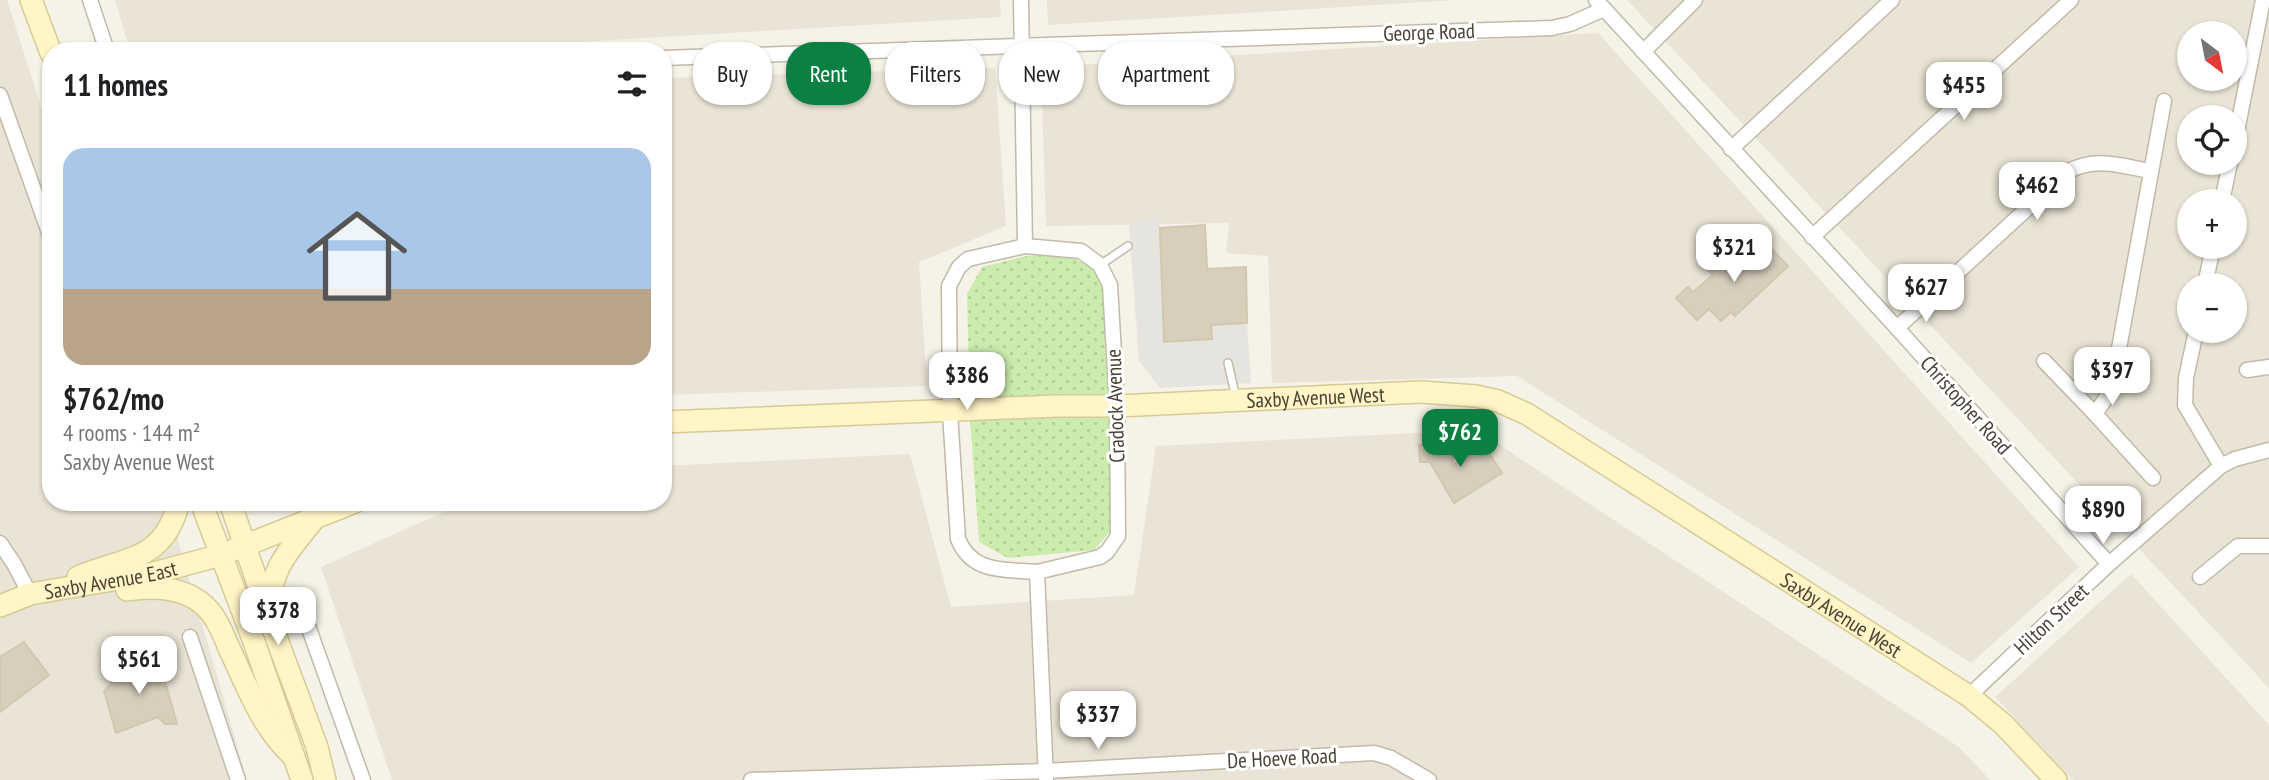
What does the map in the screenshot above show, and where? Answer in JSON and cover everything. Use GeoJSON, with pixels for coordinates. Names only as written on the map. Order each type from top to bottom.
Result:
{"type":"FeatureCollection","features":[{"type":"Feature","properties":{"kind":"street"},"geometry":{"type":"LineString","coordinates":[[31,0],[47,42]]}},
{"type":"Feature","properties":{"kind":"street"},"geometry":{"type":"LineString","coordinates":[[90,0],[104,42]]}},
{"type":"Feature","properties":{"kind":"street"},"geometry":{"type":"LineString","coordinates":[[1021,0],[1023,42]]}},
{"type":"Feature","properties":{"kind":"street"},"geometry":{"type":"LineString","coordinates":[[1643,52],[1695,0]]}},
{"type":"Feature","properties":{"kind":"street"},"geometry":{"type":"LineString","coordinates":[[1731,149],[1892,0]]}},
{"type":"Feature","properties":{"kind":"street"},"geometry":{"type":"LineString","coordinates":[[1812,236],[2071,0]]}},
{"type":"Feature","properties":{"kind":"street"},"geometry":{"type":"LineString","coordinates":[[2242,105],[2263,0]]}},
{"type":"Feature","properties":{"kind":"street","name":"George Road"},"geometry":{"type":"LineString","coordinates":[[1084,45],[1552,28],[1570,24],[1600,5]]}},
{"type":"Feature","properties":{"kind":"street","name":"Christopher Road"},"geometry":{"type":"LineString","coordinates":[[1600,5],[1897,328],[2109,564]]}},
{"type":"Feature","properties":{"kind":"street","name":"George Road"},"geometry":{"type":"LineString","coordinates":[[672,58],[999,48]]}},
{"type":"Feature","properties":{"kind":"street"},"geometry":{"type":"LineString","coordinates":[[0,95],[42,213]]}},
{"type":"Feature","properties":{"kind":"street"},"geometry":{"type":"LineString","coordinates":[[2095,414],[2112,385],[2164,102]]}},
{"type":"Feature","properties":{"kind":"street"},"geometry":{"type":"LineString","coordinates":[[1024,105],[1025,246]]}},
{"type":"Feature","properties":{"kind":"street"},"geometry":{"type":"LineString","coordinates":[[1897,328],[2067,172],[2095,162],[2151,171]]}},
{"type":"Feature","properties":{"kind":"street","name":"Cradock Avenue"},"geometry":{"type":"LineString","coordinates":[[1025,246],[1081,251],[1100,265],[1110,285],[1117,406],[1118,536],[1100,558],[1037,572],[988,568],[963,552],[958,539],[950,412],[948,297],[953,276],[968,258],[1025,246]]}},
{"type":"Feature","properties":{"kind":"street"},"geometry":{"type":"LineString","coordinates":[[2193,343],[2186,378],[2185,405],[2221,466]]}},
{"type":"Feature","properties":{"kind":"street"},"geometry":{"type":"LineString","coordinates":[[2044,361],[2153,478]]}},
{"type":"Feature","properties":{"kind":"street"},"geometry":{"type":"LineString","coordinates":[[2247,370],[2269,367]]}},
{"type":"Feature","properties":{"kind":"street","name":"Saxby Avenue West"},"geometry":{"type":"LineString","coordinates":[[672,422],[1421,392],[1476,396],[1497,401],[1527,414],[1969,696],[2003,724],[2056,780]]}},
{"type":"Feature","properties":{"kind":"street","name":"Hilton Street"},"geometry":{"type":"LineString","coordinates":[[1969,696],[2109,564],[2221,466],[2269,450]]}},
{"type":"Feature","properties":{"kind":"street"},"geometry":{"type":"LineString","coordinates":[[35,594],[95,570],[137,558],[149,551],[170,526],[176,511]]}},
{"type":"Feature","properties":{"kind":"street"},"geometry":{"type":"LineString","coordinates":[[204,511],[253,639],[302,780]]}},
{"type":"Feature","properties":{"kind":"street"},"geometry":{"type":"LineString","coordinates":[[233,511],[317,747],[325,780]]}},
{"type":"Feature","properties":{"kind":"street"},"geometry":{"type":"LineString","coordinates":[[245,545],[331,511]]}},
{"type":"Feature","properties":{"kind":"street"},"geometry":{"type":"LineString","coordinates":[[276,637],[270,600],[278,567],[315,517]]}},
{"type":"Feature","properties":{"kind":"street"},"geometry":{"type":"LineString","coordinates":[[0,543],[35,594]]}},
{"type":"Feature","properties":{"kind":"street","name":"Saxby Avenue East"},"geometry":{"type":"LineString","coordinates":[[0,606],[35,594],[154,573],[220,555],[245,545]]}},
{"type":"Feature","properties":{"kind":"street"},"geometry":{"type":"LineString","coordinates":[[2200,577],[2238,546],[2269,546]]}},
{"type":"Feature","properties":{"kind":"street"},"geometry":{"type":"LineString","coordinates":[[1037,572],[1045,776]]}},
{"type":"Feature","properties":{"kind":"street"},"geometry":{"type":"LineString","coordinates":[[35,594],[165,588],[200,601],[219,626],[262,717],[276,740],[292,755]]}},
{"type":"Feature","properties":{"kind":"street"},"geometry":{"type":"LineString","coordinates":[[307,623],[363,780]]}},
{"type":"Feature","properties":{"kind":"street"},"geometry":{"type":"LineString","coordinates":[[190,637],[238,780]]}},
{"type":"Feature","properties":{"kind":"street","name":"De Hoeve Road"},"geometry":{"type":"LineString","coordinates":[[751,780],[1045,776],[1374,753],[1391,758],[1429,780]]}},
{"type":"Feature","properties":{"kind":"lane"},"geometry":{"type":"LineString","coordinates":[[1100,265],[1128,246]]}},
{"type":"Feature","properties":{"kind":"lane"},"geometry":{"type":"LineString","coordinates":[[1228,363],[1236,399]]}},
{"type":"Feature","properties":{"kind":"shaded area"},"geometry":{"type":"Polygon","coordinates":[[[0,0],[7,0],[42,110],[42,511],[170,511],[247,780],[0,780],[0,0]]]}},
{"type":"Feature","properties":{"kind":"shaded area"},"geometry":{"type":"Polygon","coordinates":[[[115,0],[1000,0],[1001,17],[575,42],[127,42],[115,0]]]}},
{"type":"Feature","properties":{"kind":"shaded area"},"geometry":{"type":"Polygon","coordinates":[[[1047,0],[1456,0],[1048,25],[1047,0]]]}},
{"type":"Feature","properties":{"kind":"shaded area"},"geometry":{"type":"Polygon","coordinates":[[[1627,0],[2269,0],[2269,688],[1627,0]]]}},
{"type":"Feature","properties":{"kind":"shaded area"},"geometry":{"type":"Polygon","coordinates":[[[1598,33],[2079,567],[1971,663],[1517,376],[1272,383],[1268,256],[1226,253],[1229,223],[1046,226],[1042,105],[1084,105],[1084,64],[1098,64],[1098,105],[1234,105],[1234,55],[1598,33]]]}},
{"type":"Feature","properties":{"kind":"shaded area"},"geometry":{"type":"Polygon","coordinates":[[[985,68],[995,68],[1006,226],[919,262],[927,386],[672,395],[672,78],[693,77],[693,105],[772,105],[772,75],[786,74],[786,105],[871,105],[871,72],[885,71],[885,105],[985,105],[985,68]]]}},
{"type":"Feature","properties":{"kind":"shaded area"},"geometry":{"type":"Polygon","coordinates":[[[1158,214],[1165,341],[1212,339],[1211,325],[1247,323],[1251,383],[1160,388],[1139,361],[1129,224],[1158,214]]]}},
{"type":"Feature","properties":{"kind":"shaded area"},"geometry":{"type":"Polygon","coordinates":[[[1477,430],[1959,747],[1990,780],[392,780],[321,567],[446,511],[672,511],[672,466],[910,454],[951,607],[1134,595],[1156,446],[1477,430]]]}},
{"type":"Feature","properties":{"kind":"shaded area"},"geometry":{"type":"Polygon","coordinates":[[[2131,574],[2269,725],[2269,780],[2073,780],[1995,697],[2131,574]]]}},
{"type":"Feature","properties":{"kind":"green space"},"geometry":{"type":"Polygon","coordinates":[[[1068,255],[1095,269],[1108,289],[1115,526],[1094,550],[1008,558],[979,542],[970,419],[967,294],[982,267],[1026,256],[1068,255]]]}},
{"type":"Feature","properties":{"kind":"building"},"geometry":{"type":"Polygon","coordinates":[[[1205,225],[1207,269],[1246,267],[1247,323],[1211,325],[1212,339],[1164,342],[1160,228],[1205,225]]]}},
{"type":"Feature","properties":{"kind":"building"},"geometry":{"type":"Polygon","coordinates":[[[1763,240],[1788,266],[1735,316],[1731,312],[1721,321],[1709,309],[1697,320],[1676,298],[1688,287],[1693,292],[1713,275],[1708,270],[1720,259],[1731,270],[1763,240]]]}},
{"type":"Feature","properties":{"kind":"building"},"geometry":{"type":"Polygon","coordinates":[[[1455,444],[1452,466],[1483,444],[1502,473],[1454,503],[1430,462],[1420,462],[1419,445],[1455,444]]]}},
{"type":"Feature","properties":{"kind":"building"},"geometry":{"type":"Polygon","coordinates":[[[24,642],[49,675],[0,712],[0,657],[24,642]]]}},
{"type":"Feature","properties":{"kind":"building"},"geometry":{"type":"Polygon","coordinates":[[[141,653],[161,667],[177,724],[165,724],[158,717],[116,733],[104,691],[141,653]]]}}]}
